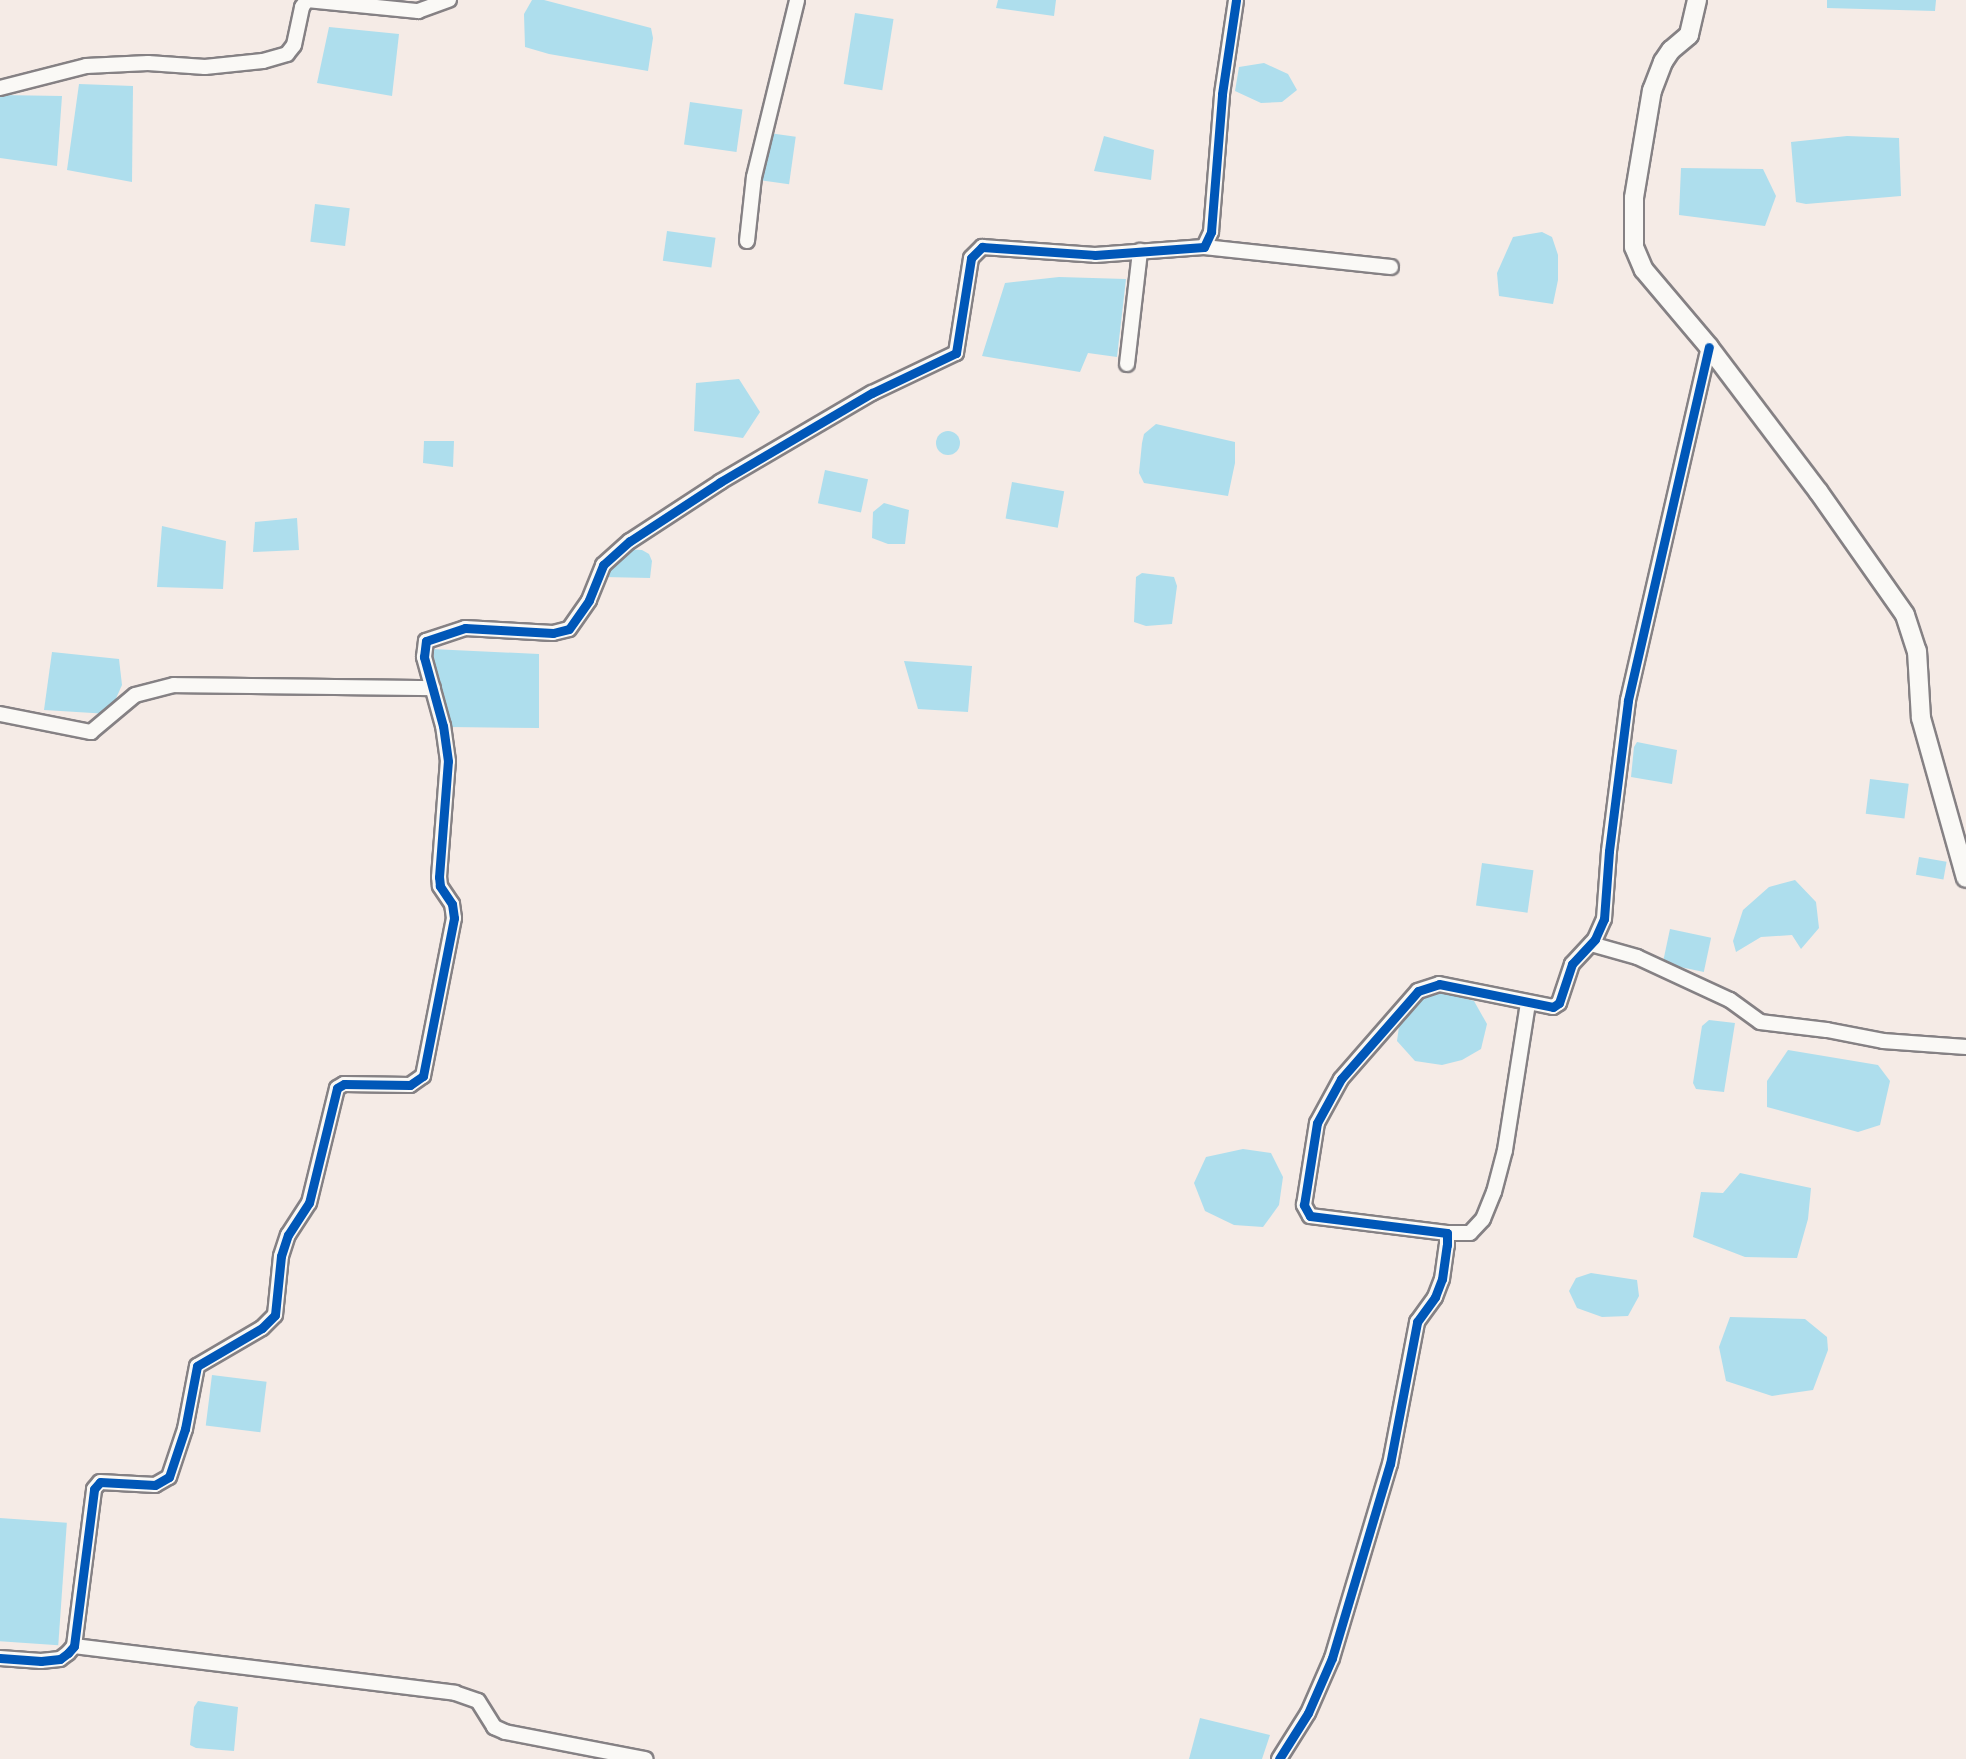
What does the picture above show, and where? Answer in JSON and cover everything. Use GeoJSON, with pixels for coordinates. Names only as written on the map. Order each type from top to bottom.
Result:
{"type":"FeatureCollection","features":[{"type":"Feature","properties":{"kind":"main road"},"geometry":{"type":"LineString","coordinates":[[1697,0],[1689,35],[1663,62],[1652,90],[1638,168],[1634,247],[1644,270],[1709,347],[1874,568],[1905,615],[1917,651],[1921,718],[1966,878]]}},
{"type":"Feature","properties":{"kind":"street"},"geometry":{"type":"LineString","coordinates":[[0,88],[86,66],[148,63],[205,67],[263,61],[291,50],[302,7],[307,0],[418,11],[449,0]]}},
{"type":"Feature","properties":{"kind":"street"},"geometry":{"type":"LineString","coordinates":[[747,241],[754,177],[797,0]]}},
{"type":"Feature","properties":{"kind":"street"},"geometry":{"type":"LineString","coordinates":[[1204,247],[1211,232],[1222,94],[1236,0]]}},
{"type":"Feature","properties":{"kind":"street"},"geometry":{"type":"LineString","coordinates":[[0,1658],[41,1661],[60,1659],[74,1646],[94,1489],[100,1482],[155,1485],[169,1478],[185,1429],[197,1366],[262,1328],[275,1315],[282,1256],[288,1235],[309,1203],[333,1094],[344,1084],[410,1085],[423,1076],[454,918],[452,904],[440,887],[439,877],[449,761],[424,657],[425,646],[430,638],[465,628],[553,633],[569,629],[583,610],[603,565],[630,541],[720,482],[872,393],[956,353],[971,258],[975,251],[982,247],[1095,255],[1204,247],[1391,267]]}},
{"type":"Feature","properties":{"kind":"street"},"geometry":{"type":"LineString","coordinates":[[1127,364],[1140,251]]}},
{"type":"Feature","properties":{"kind":"street"},"geometry":{"type":"LineString","coordinates":[[1528,1003],[1505,1150],[1494,1192],[1483,1219],[1470,1233],[1447,1233],[1310,1216],[1304,1205],[1317,1123],[1341,1079],[1418,991],[1439,984],[1528,1003],[1546,1007],[1559,1003],[1572,964],[1591,944],[1604,919],[1609,851],[1628,700],[1709,347]]}},
{"type":"Feature","properties":{"kind":"street"},"geometry":{"type":"LineString","coordinates":[[0,714],[91,732],[135,695],[174,685],[433,688]]}},
{"type":"Feature","properties":{"kind":"street"},"geometry":{"type":"LineString","coordinates":[[1591,944],[1636,957],[1730,1000],[1760,1022],[1827,1030],[1884,1041],[1966,1047]]}},
{"type":"Feature","properties":{"kind":"street"},"geometry":{"type":"LineString","coordinates":[[1279,1759],[1308,1713],[1335,1648],[1390,1464],[1417,1322],[1435,1297],[1442,1279],[1447,1233]]}},
{"type":"Feature","properties":{"kind":"street"},"geometry":{"type":"LineString","coordinates":[[74,1646],[455,1693],[478,1701],[494,1727],[505,1732],[645,1759]]}},
{"type":"Feature","properties":{"kind":"water"},"geometry":{"type":"Polygon","coordinates":[[[532,0],[544,0],[651,28],[653,38],[648,71],[549,54],[525,47],[524,14],[532,0]]]}},
{"type":"Feature","properties":{"kind":"water"},"geometry":{"type":"Polygon","coordinates":[[[998,0],[1056,0],[1054,16],[996,8],[998,0]]]}},
{"type":"Feature","properties":{"kind":"water"},"geometry":{"type":"Polygon","coordinates":[[[1827,0],[1936,0],[1935,11],[1827,8],[1827,0]]]}},
{"type":"Feature","properties":{"kind":"water"},"geometry":{"type":"Polygon","coordinates":[[[855,13],[894,19],[882,90],[844,84],[855,13]]]}},
{"type":"Feature","properties":{"kind":"water"},"geometry":{"type":"Polygon","coordinates":[[[329,27],[399,34],[392,96],[317,83],[329,27]]]}},
{"type":"Feature","properties":{"kind":"water"},"geometry":{"type":"Polygon","coordinates":[[[1264,63],[1288,74],[1297,90],[1282,102],[1261,103],[1235,91],[1239,67],[1264,63]]]}},
{"type":"Feature","properties":{"kind":"water"},"geometry":{"type":"Polygon","coordinates":[[[79,84],[133,86],[132,182],[67,170],[79,84]]]}},
{"type":"Feature","properties":{"kind":"water"},"geometry":{"type":"Polygon","coordinates":[[[0,95],[62,96],[57,166],[0,158],[0,95]]]}},
{"type":"Feature","properties":{"kind":"water"},"geometry":{"type":"Polygon","coordinates":[[[690,102],[742,109],[736,152],[684,145],[690,102]]]}},
{"type":"Feature","properties":{"kind":"water"},"geometry":{"type":"Polygon","coordinates":[[[769,133],[796,137],[789,184],[762,181],[769,133]]]}},
{"type":"Feature","properties":{"kind":"water"},"geometry":{"type":"Polygon","coordinates":[[[1104,136],[1154,150],[1151,180],[1094,171],[1104,136]]]}},
{"type":"Feature","properties":{"kind":"water"},"geometry":{"type":"Polygon","coordinates":[[[1847,136],[1899,138],[1901,196],[1806,204],[1796,202],[1791,142],[1847,136]]]}},
{"type":"Feature","properties":{"kind":"water"},"geometry":{"type":"Polygon","coordinates":[[[1681,168],[1763,169],[1776,196],[1765,226],[1679,215],[1681,168]]]}},
{"type":"Feature","properties":{"kind":"water"},"geometry":{"type":"Polygon","coordinates":[[[315,204],[350,208],[345,246],[310,242],[315,204]]]}},
{"type":"Feature","properties":{"kind":"water"},"geometry":{"type":"Polygon","coordinates":[[[667,231],[716,238],[711,268],[663,261],[667,231]]]}},
{"type":"Feature","properties":{"kind":"water"},"geometry":{"type":"Polygon","coordinates":[[[1542,232],[1552,237],[1558,255],[1558,280],[1553,304],[1499,296],[1497,273],[1513,237],[1542,232]]]}},
{"type":"Feature","properties":{"kind":"water"},"geometry":{"type":"Polygon","coordinates":[[[1059,277],[1126,279],[1117,357],[1088,353],[1080,372],[982,356],[1005,283],[1059,277]]]}},
{"type":"Feature","properties":{"kind":"water"},"geometry":{"type":"Polygon","coordinates":[[[739,379],[760,412],[743,438],[694,431],[696,383],[739,379]]]}},
{"type":"Feature","properties":{"kind":"water"},"geometry":{"type":"Polygon","coordinates":[[[1156,424],[1235,442],[1235,463],[1228,496],[1144,483],[1139,473],[1142,443],[1144,434],[1156,424]]]}},
{"type":"Feature","properties":{"kind":"water"},"geometry":{"type":"Polygon","coordinates":[[[948,431],[957,434],[960,443],[957,452],[948,455],[939,452],[936,443],[939,434],[948,431]]]}},
{"type":"Feature","properties":{"kind":"water"},"geometry":{"type":"Polygon","coordinates":[[[424,441],[454,441],[453,467],[423,463],[424,441]]]}},
{"type":"Feature","properties":{"kind":"water"},"geometry":{"type":"Polygon","coordinates":[[[825,470],[868,479],[861,512],[818,503],[825,470]]]}},
{"type":"Feature","properties":{"kind":"water"},"geometry":{"type":"Polygon","coordinates":[[[1012,482],[1064,491],[1058,528],[1006,518],[1012,482]]]}},
{"type":"Feature","properties":{"kind":"water"},"geometry":{"type":"Polygon","coordinates":[[[884,503],[909,510],[905,544],[888,544],[872,538],[873,512],[884,503]]]}},
{"type":"Feature","properties":{"kind":"water"},"geometry":{"type":"Polygon","coordinates":[[[297,518],[299,550],[253,552],[255,522],[297,518]]]}},
{"type":"Feature","properties":{"kind":"water"},"geometry":{"type":"Polygon","coordinates":[[[162,526],[226,541],[223,589],[157,587],[162,526]]]}},
{"type":"Feature","properties":{"kind":"water"},"geometry":{"type":"Polygon","coordinates":[[[617,549],[642,550],[649,554],[652,561],[650,578],[604,577],[594,570],[603,552],[617,549]]]}},
{"type":"Feature","properties":{"kind":"water"},"geometry":{"type":"Polygon","coordinates":[[[1142,573],[1174,577],[1177,586],[1172,624],[1146,626],[1134,622],[1136,577],[1142,573]]]}},
{"type":"Feature","properties":{"kind":"water"},"geometry":{"type":"Polygon","coordinates":[[[432,649],[539,654],[539,728],[449,727],[432,649]]]}},
{"type":"Feature","properties":{"kind":"water"},"geometry":{"type":"Polygon","coordinates":[[[52,652],[119,659],[122,685],[109,714],[44,710],[52,652]]]}},
{"type":"Feature","properties":{"kind":"water"},"geometry":{"type":"Polygon","coordinates":[[[904,661],[972,666],[968,712],[918,709],[904,661]]]}},
{"type":"Feature","properties":{"kind":"water"},"geometry":{"type":"Polygon","coordinates":[[[1637,742],[1677,750],[1672,784],[1631,777],[1634,747],[1637,742]]]}},
{"type":"Feature","properties":{"kind":"water"},"geometry":{"type":"Polygon","coordinates":[[[1870,779],[1909,784],[1904,818],[1866,814],[1870,779]]]}},
{"type":"Feature","properties":{"kind":"water"},"geometry":{"type":"Polygon","coordinates":[[[1919,857],[1947,862],[1943,880],[1916,875],[1919,857]]]}},
{"type":"Feature","properties":{"kind":"water"},"geometry":{"type":"Polygon","coordinates":[[[1482,863],[1533,870],[1528,913],[1476,906],[1482,863]]]}},
{"type":"Feature","properties":{"kind":"water"},"geometry":{"type":"Polygon","coordinates":[[[1795,880],[1816,902],[1819,928],[1801,949],[1792,935],[1761,937],[1736,952],[1733,941],[1743,910],[1769,887],[1795,880]]]}},
{"type":"Feature","properties":{"kind":"water"},"geometry":{"type":"Polygon","coordinates":[[[1670,929],[1711,938],[1704,972],[1663,963],[1670,929]]]}},
{"type":"Feature","properties":{"kind":"water"},"geometry":{"type":"Polygon","coordinates":[[[1441,992],[1474,1001],[1487,1024],[1481,1049],[1462,1060],[1442,1065],[1415,1061],[1397,1041],[1401,1012],[1417,994],[1441,992]]]}},
{"type":"Feature","properties":{"kind":"water"},"geometry":{"type":"Polygon","coordinates":[[[1709,1020],[1735,1023],[1724,1092],[1696,1089],[1693,1083],[1702,1026],[1709,1020]]]}},
{"type":"Feature","properties":{"kind":"water"},"geometry":{"type":"Polygon","coordinates":[[[1788,1050],[1878,1065],[1890,1081],[1880,1125],[1858,1132],[1767,1107],[1767,1081],[1788,1050]]]}},
{"type":"Feature","properties":{"kind":"water"},"geometry":{"type":"Polygon","coordinates":[[[1243,1149],[1271,1153],[1283,1177],[1279,1205],[1263,1227],[1234,1225],[1205,1211],[1194,1183],[1206,1157],[1243,1149]]]}},
{"type":"Feature","properties":{"kind":"water"},"geometry":{"type":"Polygon","coordinates":[[[1740,1173],[1811,1188],[1808,1219],[1797,1258],[1745,1257],[1693,1237],[1701,1192],[1723,1193],[1740,1173]]]}},
{"type":"Feature","properties":{"kind":"water"},"geometry":{"type":"Polygon","coordinates":[[[1591,1273],[1637,1280],[1639,1296],[1628,1316],[1602,1317],[1577,1308],[1569,1291],[1576,1278],[1591,1273]]]}},
{"type":"Feature","properties":{"kind":"water"},"geometry":{"type":"Polygon","coordinates":[[[1730,1317],[1805,1319],[1827,1337],[1828,1350],[1813,1390],[1772,1396],[1726,1381],[1719,1347],[1730,1317]]]}},
{"type":"Feature","properties":{"kind":"water"},"geometry":{"type":"Polygon","coordinates":[[[212,1375],[267,1382],[260,1432],[206,1426],[212,1375]]]}},
{"type":"Feature","properties":{"kind":"water"},"geometry":{"type":"Polygon","coordinates":[[[0,1518],[67,1523],[58,1645],[0,1641],[0,1518]]]}},
{"type":"Feature","properties":{"kind":"water"},"geometry":{"type":"Polygon","coordinates":[[[198,1701],[238,1707],[234,1751],[196,1748],[190,1745],[194,1707],[198,1701]]]}},
{"type":"Feature","properties":{"kind":"water"},"geometry":{"type":"Polygon","coordinates":[[[1200,1718],[1270,1735],[1262,1759],[1189,1759],[1200,1718]]]}},
{"type":"Feature","properties":{"kind":"cycle path"},"geometry":{"type":"LineString","coordinates":[[0,1658],[41,1661],[60,1659],[74,1646],[94,1489],[100,1482],[155,1485],[169,1477],[185,1429],[197,1366],[262,1328],[275,1315],[281,1256],[288,1235],[309,1203],[337,1088],[344,1084],[410,1085],[423,1076],[454,918],[452,904],[440,886],[439,877],[448,761],[443,726],[424,657],[426,641],[465,628],[553,633],[569,629],[589,600],[603,565],[630,541],[720,482],[872,393],[956,353],[971,258],[982,247],[1095,255],[1204,247],[1211,232],[1222,94],[1236,0]]}},
{"type":"Feature","properties":{"kind":"cycle path"},"geometry":{"type":"LineString","coordinates":[[1279,1759],[1308,1713],[1332,1658],[1390,1464],[1417,1322],[1435,1297],[1442,1279],[1447,1245],[1447,1233],[1310,1216],[1304,1205],[1317,1123],[1341,1079],[1418,991],[1439,984],[1553,1007],[1559,1003],[1572,964],[1595,939],[1604,919],[1609,851],[1628,700],[1709,347]]}}]}
